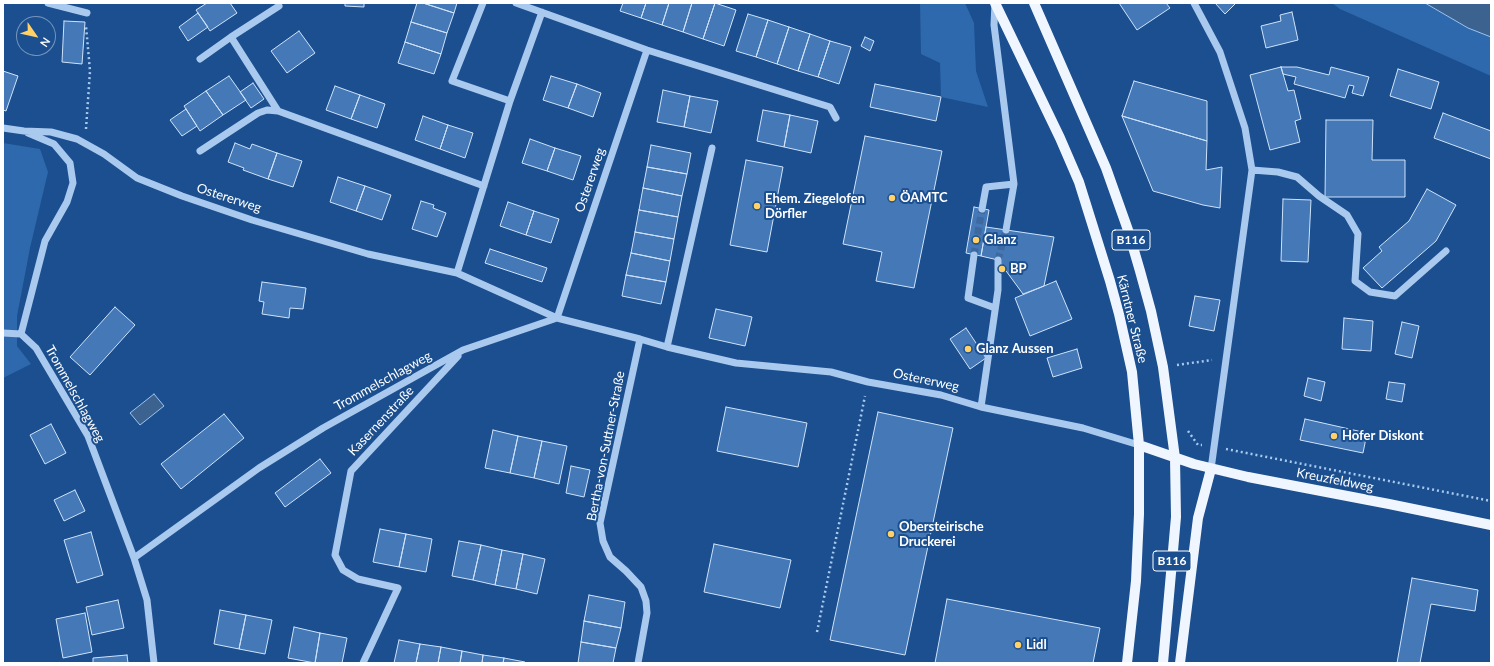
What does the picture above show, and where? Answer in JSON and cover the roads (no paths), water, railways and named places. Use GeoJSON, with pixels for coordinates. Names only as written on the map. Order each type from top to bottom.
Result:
{"type":"FeatureCollection","features":[{"type":"Feature","properties":{"kind":"main road","name":"Kärntner Straße"},"geometry":{"type":"LineString","coordinates":[[995,3],[1060,138],[1079,182],[1119,314],[1132,372],[1139,445],[1136,581],[1127,663]]}},
{"type":"Feature","properties":{"kind":"main road","name":"Kärntner Straße"},"geometry":{"type":"LineString","coordinates":[[1034,3],[1106,168],[1130,237],[1151,311],[1163,367],[1175,458],[1176,517],[1163,663]]}},
{"type":"Feature","properties":{"kind":"main road","name":"Ostererweg"},"geometry":{"type":"LineString","coordinates":[[1139,445],[1175,458]]}},
{"type":"Feature","properties":{"kind":"main road","name":"Kreuzfeldweg"},"geometry":{"type":"LineString","coordinates":[[1175,458],[1211,469],[1248,477],[1491,525]]}},
{"type":"Feature","properties":{"kind":"main road"},"geometry":{"type":"LineString","coordinates":[[1180,663],[1198,518],[1211,469]]}},
{"type":"Feature","properties":{"kind":"street"},"geometry":{"type":"LineString","coordinates":[[48,3],[87,13]]}},
{"type":"Feature","properties":{"kind":"street"},"geometry":{"type":"LineString","coordinates":[[483,3],[452,82],[510,101]]}},
{"type":"Feature","properties":{"kind":"street"},"geometry":{"type":"LineString","coordinates":[[516,3],[647,50],[830,107],[836,118]]}},
{"type":"Feature","properties":{"kind":"street"},"geometry":{"type":"LineString","coordinates":[[995,3],[994,25],[1014,184],[1006,230]]}},
{"type":"Feature","properties":{"kind":"street"},"geometry":{"type":"LineString","coordinates":[[1194,3],[1222,58],[1245,128],[1252,170],[1211,469]]}},
{"type":"Feature","properties":{"kind":"street"},"geometry":{"type":"LineString","coordinates":[[200,59],[279,6]]}},
{"type":"Feature","properties":{"kind":"street"},"geometry":{"type":"LineString","coordinates":[[457,272],[510,101],[542,12]]}},
{"type":"Feature","properties":{"kind":"street"},"geometry":{"type":"LineString","coordinates":[[231,37],[278,111]]}},
{"type":"Feature","properties":{"kind":"street","name":"Ostererweg"},"geometry":{"type":"LineString","coordinates":[[557,318],[647,50]]}},
{"type":"Feature","properties":{"kind":"street"},"geometry":{"type":"LineString","coordinates":[[200,151],[258,113],[268,110],[278,111],[484,186]]}},
{"type":"Feature","properties":{"kind":"street","name":"Ostererweg"},"geometry":{"type":"LineString","coordinates":[[3,128],[24,131],[51,132],[77,139],[104,154],[136,178],[182,196],[252,220],[368,254],[457,272],[557,318],[667,347],[736,363],[831,372],[868,382],[941,396],[981,407],[1084,428],[1139,445]]}},
{"type":"Feature","properties":{"kind":"street"},"geometry":{"type":"LineString","coordinates":[[3,333],[21,334],[45,241],[67,202],[73,183],[70,163],[54,144],[24,131]]}},
{"type":"Feature","properties":{"kind":"street"},"geometry":{"type":"LineString","coordinates":[[667,347],[712,148]]}},
{"type":"Feature","properties":{"kind":"street"},"geometry":{"type":"LineString","coordinates":[[1252,170],[1278,172],[1297,177],[1319,196],[1347,215],[1358,234],[1355,281],[1370,292],[1395,296],[1446,251]]}},
{"type":"Feature","properties":{"kind":"street"},"geometry":{"type":"LineString","coordinates":[[982,208],[986,187],[1014,184]]}},
{"type":"Feature","properties":{"kind":"street"},"geometry":{"type":"LineString","coordinates":[[974,255],[968,298],[995,308]]}},
{"type":"Feature","properties":{"kind":"street"},"geometry":{"type":"LineString","coordinates":[[981,407],[998,290],[998,260]]}},
{"type":"Feature","properties":{"kind":"street","name":"Trommelschlagweg"},"geometry":{"type":"LineString","coordinates":[[134,558],[271,460],[323,428],[463,350],[557,318]]}},
{"type":"Feature","properties":{"kind":"street","name":"Trommelschlagweg"},"geometry":{"type":"LineString","coordinates":[[21,334],[36,348],[88,436],[134,558],[147,600],[154,663]]}},
{"type":"Feature","properties":{"kind":"street","name":"Bertha-von-Suttner-Straße"},"geometry":{"type":"LineString","coordinates":[[638,663],[647,613],[646,601],[641,587],[626,571],[610,558],[603,541],[600,523],[640,339]]}},
{"type":"Feature","properties":{"kind":"street","name":"Kasernenstraße"},"geometry":{"type":"LineString","coordinates":[[362,663],[398,588],[358,579],[343,570],[335,555],[351,471],[463,350]]}},
{"type":"Feature","properties":{"kind":"tunnel"},"geometry":{"type":"LineString","coordinates":[[974,255],[982,209]]}},
{"type":"Feature","properties":{"kind":"tunnel"},"geometry":{"type":"LineString","coordinates":[[998,260],[1006,230]]}},
{"type":"Feature","properties":{"kind":"place","name":"ÖAMTC"},"geometry":{"type":"Point","coordinates":[892,198]}},
{"type":"Feature","properties":{"kind":"place","name":"Ehem. Ziegelofen Dörfler"},"geometry":{"type":"Point","coordinates":[757,206]}},
{"type":"Feature","properties":{"kind":"place","name":"Glanz"},"geometry":{"type":"Point","coordinates":[976,240]}},
{"type":"Feature","properties":{"kind":"place","name":"BP"},"geometry":{"type":"Point","coordinates":[1002,269]}},
{"type":"Feature","properties":{"kind":"place","name":"Glanz Aussen"},"geometry":{"type":"Point","coordinates":[968,349]}},
{"type":"Feature","properties":{"kind":"place","name":"Hofer Diskont"},"geometry":{"type":"Point","coordinates":[1334,436]}},
{"type":"Feature","properties":{"kind":"place","name":"Obersteirische Druckerei"},"geometry":{"type":"Point","coordinates":[891,534]}},
{"type":"Feature","properties":{"kind":"place","name":"Lidl"},"geometry":{"type":"Point","coordinates":[1018,645]}}]}
